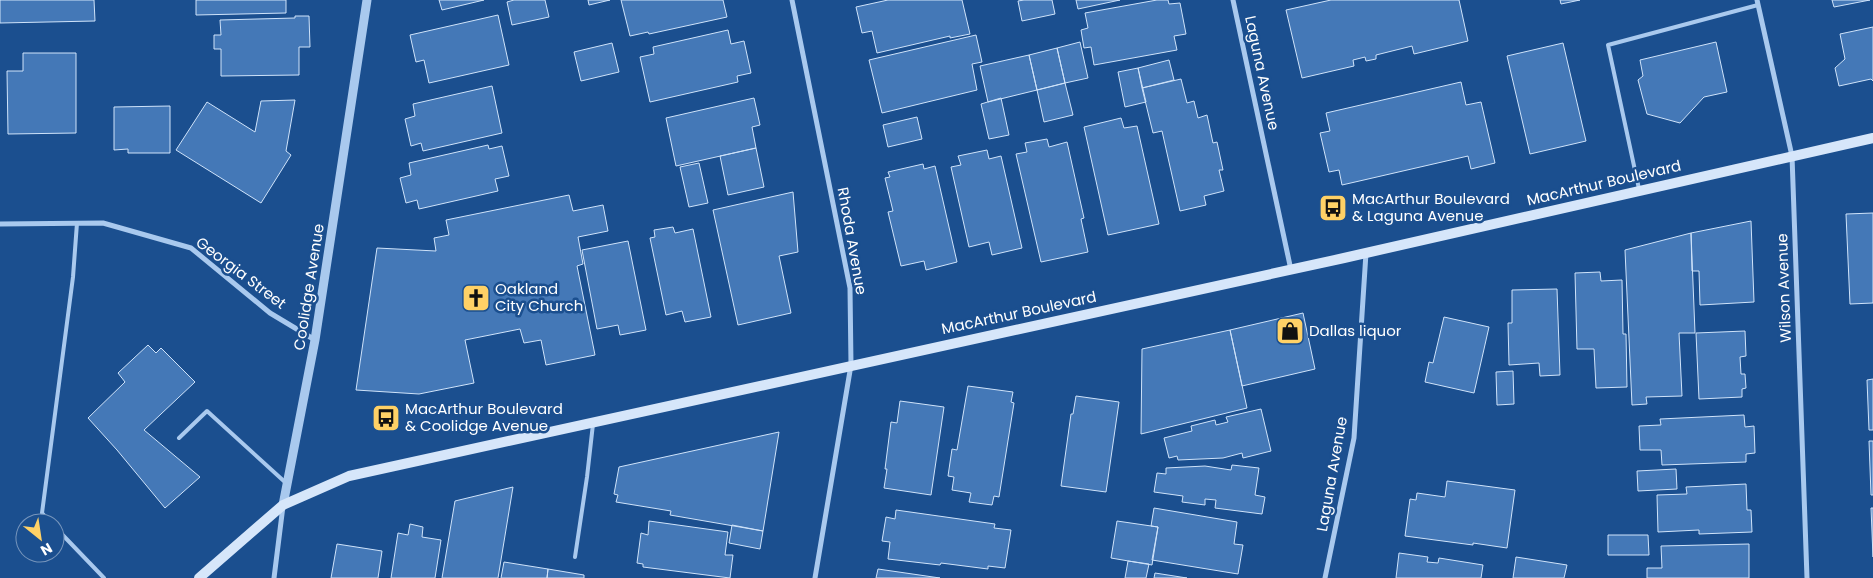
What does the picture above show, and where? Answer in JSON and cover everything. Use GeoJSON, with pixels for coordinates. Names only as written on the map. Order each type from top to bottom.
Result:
{"type":"FeatureCollection","features":[{"type":"Feature","properties":{"kind":"main road","name":"MacArthur Boulevard"},"geometry":{"type":"LineString","coordinates":[[200,578],[283,505],[349,476],[850,365],[1366,254],[1873,138]]}},
{"type":"Feature","properties":{"kind":"street","name":"Coolidge Avenue"},"geometry":{"type":"LineString","coordinates":[[274,578],[283,505],[315,340],[367,0]]}},
{"type":"Feature","properties":{"kind":"street","name":"Rhoda Avenue"},"geometry":{"type":"LineString","coordinates":[[792,0],[850,288],[850,365],[815,578]]}},
{"type":"Feature","properties":{"kind":"street","name":"Laguna Avenue"},"geometry":{"type":"LineString","coordinates":[[1233,0],[1291,270]]}},
{"type":"Feature","properties":{"kind":"street","name":"Wilson Avenue"},"geometry":{"type":"LineString","coordinates":[[1758,2],[1792,156],[1806,578]]}},
{"type":"Feature","properties":{"kind":"street","name":"Georgia Street"},"geometry":{"type":"LineString","coordinates":[[0,224],[104,222],[191,248],[270,313],[315,340]]}},
{"type":"Feature","properties":{"kind":"street","name":"Laguna Avenue"},"geometry":{"type":"LineString","coordinates":[[1325,578],[1354,438],[1366,254]]}},
{"type":"Feature","properties":{"kind":"lane"},"geometry":{"type":"LineString","coordinates":[[1640,191],[1608,46],[1758,2]]}},
{"type":"Feature","properties":{"kind":"lane"},"geometry":{"type":"LineString","coordinates":[[42,513],[73,277],[77,223]]}},
{"type":"Feature","properties":{"kind":"lane"},"geometry":{"type":"LineString","coordinates":[[179,438],[207,411],[287,484]]}},
{"type":"Feature","properties":{"kind":"lane"},"geometry":{"type":"LineString","coordinates":[[575,557],[593,422]]}},
{"type":"Feature","properties":{"kind":"lane"},"geometry":{"type":"LineString","coordinates":[[65,537],[104,578]]}},
{"type":"Feature","properties":{"kind":"building"},"geometry":{"type":"Polygon","coordinates":[[[0,0],[94,0],[95,21],[0,23],[0,0]]]}},
{"type":"Feature","properties":{"kind":"building"},"geometry":{"type":"Polygon","coordinates":[[[196,0],[286,0],[286,13],[196,15],[196,0]]]}},
{"type":"Feature","properties":{"kind":"building"},"geometry":{"type":"Polygon","coordinates":[[[439,0],[484,0],[442,10],[439,0]]]}},
{"type":"Feature","properties":{"kind":"building"},"geometry":{"type":"Polygon","coordinates":[[[514,0],[545,0],[549,17],[512,25],[507,2],[514,0]]]}},
{"type":"Feature","properties":{"kind":"building"},"geometry":{"type":"Polygon","coordinates":[[[588,0],[610,0],[589,5],[588,0]]]}},
{"type":"Feature","properties":{"kind":"building"},"geometry":{"type":"Polygon","coordinates":[[[621,0],[723,0],[727,17],[649,34],[648,32],[630,36],[621,0]]]}},
{"type":"Feature","properties":{"kind":"building"},"geometry":{"type":"Polygon","coordinates":[[[888,0],[962,0],[970,34],[950,38],[950,36],[877,53],[872,31],[862,33],[856,7],[888,0]]]}},
{"type":"Feature","properties":{"kind":"building"},"geometry":{"type":"Polygon","coordinates":[[[1052,0],[1055,14],[1022,21],[1018,1],[1052,0]]]}},
{"type":"Feature","properties":{"kind":"building"},"geometry":{"type":"Polygon","coordinates":[[[1076,0],[1120,0],[1078,9],[1076,0]]]}},
{"type":"Feature","properties":{"kind":"building"},"geometry":{"type":"Polygon","coordinates":[[[1157,0],[1168,0],[1169,4],[1180,3],[1186,34],[1174,36],[1177,50],[1094,65],[1091,47],[1084,48],[1081,30],[1088,28],[1085,13],[1157,0]]]}},
{"type":"Feature","properties":{"kind":"building"},"geometry":{"type":"Polygon","coordinates":[[[1331,0],[1459,0],[1468,41],[1414,54],[1412,46],[1376,55],[1376,59],[1366,61],[1365,57],[1353,60],[1354,66],[1302,78],[1286,10],[1331,0]]]}},
{"type":"Feature","properties":{"kind":"building"},"geometry":{"type":"Polygon","coordinates":[[[1560,0],[1580,0],[1561,4],[1560,0]]]}},
{"type":"Feature","properties":{"kind":"building"},"geometry":{"type":"Polygon","coordinates":[[[1832,0],[1870,0],[1834,7],[1832,0]]]}},
{"type":"Feature","properties":{"kind":"building"},"geometry":{"type":"Polygon","coordinates":[[[498,15],[509,65],[429,83],[424,60],[416,62],[410,35],[498,15]]]}},
{"type":"Feature","properties":{"kind":"building"},"geometry":{"type":"Polygon","coordinates":[[[295,16],[309,16],[310,47],[299,47],[299,75],[221,76],[221,49],[214,49],[214,35],[221,35],[220,20],[295,18],[295,16]]]}},
{"type":"Feature","properties":{"kind":"building"},"geometry":{"type":"Polygon","coordinates":[[[1873,27],[1873,81],[1871,79],[1839,86],[1835,68],[1845,59],[1840,34],[1873,27]]]}},
{"type":"Feature","properties":{"kind":"building"},"geometry":{"type":"Polygon","coordinates":[[[728,30],[731,44],[744,41],[751,73],[737,76],[738,82],[650,102],[640,57],[654,54],[653,47],[728,30]]]}},
{"type":"Feature","properties":{"kind":"building"},"geometry":{"type":"Polygon","coordinates":[[[976,35],[982,62],[972,64],[977,90],[882,113],[869,60],[976,35]]]}},
{"type":"Feature","properties":{"kind":"building"},"geometry":{"type":"Polygon","coordinates":[[[1080,42],[1088,78],[1065,83],[1057,48],[1080,42]]]}},
{"type":"Feature","properties":{"kind":"building"},"geometry":{"type":"Polygon","coordinates":[[[1716,42],[1727,92],[1704,97],[1680,123],[1647,114],[1638,80],[1643,76],[1640,60],[1716,42]]]}},
{"type":"Feature","properties":{"kind":"building"},"geometry":{"type":"Polygon","coordinates":[[[612,43],[619,72],[581,81],[574,52],[612,43]]]}},
{"type":"Feature","properties":{"kind":"building"},"geometry":{"type":"Polygon","coordinates":[[[1563,43],[1586,141],[1530,154],[1507,56],[1563,43]]]}},
{"type":"Feature","properties":{"kind":"building"},"geometry":{"type":"Polygon","coordinates":[[[1057,48],[1065,83],[1037,90],[1029,55],[1057,48]]]}},
{"type":"Feature","properties":{"kind":"building"},"geometry":{"type":"Polygon","coordinates":[[[23,53],[76,53],[76,133],[8,134],[7,71],[23,71],[23,53]]]}},
{"type":"Feature","properties":{"kind":"building"},"geometry":{"type":"Polygon","coordinates":[[[1029,55],[1037,90],[988,102],[980,66],[1029,55]]]}},
{"type":"Feature","properties":{"kind":"building"},"geometry":{"type":"Polygon","coordinates":[[[1169,60],[1174,80],[1142,88],[1138,68],[1169,60]]]}},
{"type":"Feature","properties":{"kind":"building"},"geometry":{"type":"Polygon","coordinates":[[[1138,68],[1146,102],[1125,107],[1118,72],[1138,68]]]}},
{"type":"Feature","properties":{"kind":"building"},"geometry":{"type":"Polygon","coordinates":[[[1181,79],[1187,103],[1194,101],[1198,118],[1207,115],[1213,143],[1217,142],[1223,170],[1219,170],[1224,191],[1204,196],[1206,205],[1180,211],[1162,131],[1153,133],[1142,88],[1181,79]]]}},
{"type":"Feature","properties":{"kind":"building"},"geometry":{"type":"Polygon","coordinates":[[[1461,82],[1466,105],[1481,102],[1495,163],[1471,169],[1468,156],[1342,185],[1339,170],[1329,172],[1320,133],[1330,131],[1326,113],[1461,82]]]}},
{"type":"Feature","properties":{"kind":"building"},"geometry":{"type":"Polygon","coordinates":[[[1065,83],[1073,115],[1044,122],[1037,90],[1065,83]]]}},
{"type":"Feature","properties":{"kind":"building"},"geometry":{"type":"Polygon","coordinates":[[[492,86],[502,133],[423,151],[421,143],[411,146],[405,119],[415,116],[413,104],[492,86]]]}},
{"type":"Feature","properties":{"kind":"building"},"geometry":{"type":"Polygon","coordinates":[[[754,98],[760,125],[752,127],[756,148],[676,166],[666,118],[754,98]]]}},
{"type":"Feature","properties":{"kind":"building"},"geometry":{"type":"Polygon","coordinates":[[[1001,98],[1009,135],[989,139],[981,104],[1001,98]]]}},
{"type":"Feature","properties":{"kind":"building"},"geometry":{"type":"Polygon","coordinates":[[[295,100],[286,151],[291,155],[261,203],[176,150],[207,102],[255,132],[261,101],[295,100]]]}},
{"type":"Feature","properties":{"kind":"building"},"geometry":{"type":"Polygon","coordinates":[[[170,106],[170,153],[128,153],[128,149],[114,150],[114,107],[170,106]]]}},
{"type":"Feature","properties":{"kind":"building"},"geometry":{"type":"Polygon","coordinates":[[[917,117],[922,139],[888,147],[883,125],[917,117]]]}},
{"type":"Feature","properties":{"kind":"building"},"geometry":{"type":"Polygon","coordinates":[[[1121,118],[1124,128],[1137,126],[1159,224],[1108,235],[1084,127],[1121,118]]]}},
{"type":"Feature","properties":{"kind":"building"},"geometry":{"type":"Polygon","coordinates":[[[1047,139],[1049,147],[1067,142],[1084,218],[1081,219],[1088,252],[1041,262],[1016,154],[1027,152],[1025,143],[1047,139]]]}},
{"type":"Feature","properties":{"kind":"building"},"geometry":{"type":"Polygon","coordinates":[[[488,145],[489,149],[502,146],[509,176],[495,179],[498,191],[419,209],[417,200],[406,203],[400,178],[411,175],[409,163],[488,145]]]}},
{"type":"Feature","properties":{"kind":"building"},"geometry":{"type":"Polygon","coordinates":[[[756,148],[764,187],[728,195],[720,156],[756,148]]]}},
{"type":"Feature","properties":{"kind":"building"},"geometry":{"type":"Polygon","coordinates":[[[987,150],[989,159],[1001,156],[1022,248],[992,255],[989,242],[969,247],[951,167],[961,165],[958,156],[987,150]]]}},
{"type":"Feature","properties":{"kind":"building"},"geometry":{"type":"Polygon","coordinates":[[[699,163],[708,203],[689,207],[680,167],[699,163]]]}},
{"type":"Feature","properties":{"kind":"building"},"geometry":{"type":"Polygon","coordinates":[[[923,164],[924,169],[935,166],[957,262],[926,270],[924,261],[901,266],[888,212],[893,211],[885,178],[890,177],[888,172],[923,164]]]}},
{"type":"Feature","properties":{"kind":"building"},"geometry":{"type":"Polygon","coordinates":[[[793,192],[798,252],[779,256],[791,313],[738,325],[713,210],[793,192]]]}},
{"type":"Feature","properties":{"kind":"building","name":"Oakland City Church"},"geometry":{"type":"Polygon","coordinates":[[[569,195],[573,211],[603,205],[608,231],[578,237],[583,264],[577,266],[595,355],[546,365],[541,340],[524,343],[520,329],[465,340],[474,383],[419,394],[356,390],[377,248],[436,251],[434,238],[449,235],[446,220],[569,195]]]}},
{"type":"Feature","properties":{"kind":"building"},"geometry":{"type":"Polygon","coordinates":[[[1873,213],[1873,303],[1850,304],[1846,214],[1873,213]]]}},
{"type":"Feature","properties":{"kind":"building"},"geometry":{"type":"Polygon","coordinates":[[[1751,221],[1754,302],[1700,305],[1699,271],[1692,271],[1691,233],[1751,221]]]}},
{"type":"Feature","properties":{"kind":"building"},"geometry":{"type":"Polygon","coordinates":[[[673,227],[675,233],[693,229],[711,317],[685,322],[682,311],[666,315],[650,238],[655,237],[654,230],[673,227]]]}},
{"type":"Feature","properties":{"kind":"building"},"geometry":{"type":"Polygon","coordinates":[[[1691,233],[1695,333],[1679,333],[1682,396],[1646,397],[1647,404],[1632,405],[1625,250],[1691,233]]]}},
{"type":"Feature","properties":{"kind":"building"},"geometry":{"type":"Polygon","coordinates":[[[628,241],[646,330],[620,335],[618,325],[597,329],[582,250],[628,241]]]}},
{"type":"Feature","properties":{"kind":"building"},"geometry":{"type":"Polygon","coordinates":[[[1600,272],[1601,281],[1622,280],[1623,334],[1626,334],[1627,387],[1596,388],[1594,349],[1577,349],[1575,273],[1600,272]]]}},
{"type":"Feature","properties":{"kind":"building"},"geometry":{"type":"Polygon","coordinates":[[[1557,289],[1560,375],[1540,376],[1539,363],[1509,365],[1508,323],[1512,323],[1512,290],[1557,289]]]}},
{"type":"Feature","properties":{"kind":"building"},"geometry":{"type":"Polygon","coordinates":[[[1303,313],[1315,369],[1242,386],[1230,330],[1303,313]]]}},
{"type":"Feature","properties":{"kind":"building"},"geometry":{"type":"Polygon","coordinates":[[[1444,317],[1489,327],[1474,393],[1425,382],[1429,362],[1433,363],[1444,317]]]}},
{"type":"Feature","properties":{"kind":"building"},"geometry":{"type":"Polygon","coordinates":[[[1230,330],[1247,408],[1141,434],[1142,349],[1230,330]]]}},
{"type":"Feature","properties":{"kind":"building"},"geometry":{"type":"Polygon","coordinates":[[[1745,331],[1746,356],[1740,357],[1741,374],[1745,374],[1746,388],[1742,389],[1742,397],[1699,399],[1696,333],[1745,331]]]}},
{"type":"Feature","properties":{"kind":"building"},"geometry":{"type":"Polygon","coordinates":[[[148,345],[156,353],[161,348],[195,382],[144,430],[200,477],[165,508],[88,418],[125,382],[118,373],[148,345]]]}},
{"type":"Feature","properties":{"kind":"building"},"geometry":{"type":"Polygon","coordinates":[[[1513,371],[1514,404],[1497,405],[1496,372],[1513,371]]]}},
{"type":"Feature","properties":{"kind":"building"},"geometry":{"type":"Polygon","coordinates":[[[1873,379],[1873,430],[1869,430],[1867,380],[1873,379]]]}},
{"type":"Feature","properties":{"kind":"building"},"geometry":{"type":"Polygon","coordinates":[[[968,386],[1013,392],[1011,402],[1014,403],[999,497],[994,496],[992,505],[969,502],[971,493],[952,490],[954,477],[948,476],[952,449],[957,450],[968,386]]]}},
{"type":"Feature","properties":{"kind":"building"},"geometry":{"type":"Polygon","coordinates":[[[1076,396],[1119,402],[1106,492],[1061,486],[1071,414],[1073,414],[1076,396]]]}},
{"type":"Feature","properties":{"kind":"building"},"geometry":{"type":"Polygon","coordinates":[[[900,401],[944,407],[931,495],[884,488],[891,422],[897,423],[900,401]]]}},
{"type":"Feature","properties":{"kind":"building"},"geometry":{"type":"Polygon","coordinates":[[[1261,409],[1271,451],[1243,458],[1242,453],[1223,458],[1178,460],[1177,456],[1169,458],[1164,438],[1192,431],[1191,426],[1215,420],[1216,425],[1228,422],[1226,417],[1261,409]]]}},
{"type":"Feature","properties":{"kind":"building"},"geometry":{"type":"Polygon","coordinates":[[[1744,415],[1745,427],[1754,426],[1755,453],[1746,454],[1746,462],[1662,465],[1661,450],[1640,450],[1639,426],[1661,425],[1660,419],[1744,415]]]}},
{"type":"Feature","properties":{"kind":"building"},"geometry":{"type":"Polygon","coordinates":[[[779,432],[763,531],[670,515],[671,511],[616,502],[618,495],[614,494],[619,467],[779,432]]]}},
{"type":"Feature","properties":{"kind":"building"},"geometry":{"type":"Polygon","coordinates":[[[1869,441],[1873,441],[1873,495],[1871,495],[1869,441]]]}},
{"type":"Feature","properties":{"kind":"building"},"geometry":{"type":"Polygon","coordinates":[[[1232,465],[1259,468],[1255,495],[1265,497],[1262,514],[1215,508],[1216,500],[1205,499],[1205,505],[1182,502],[1183,496],[1154,492],[1157,473],[1166,474],[1166,468],[1205,466],[1231,470],[1232,465]]]}},
{"type":"Feature","properties":{"kind":"building"},"geometry":{"type":"Polygon","coordinates":[[[1676,469],[1677,489],[1638,491],[1637,471],[1676,469]]]}},
{"type":"Feature","properties":{"kind":"building"},"geometry":{"type":"Polygon","coordinates":[[[1447,481],[1515,490],[1507,548],[1405,536],[1410,499],[1416,500],[1417,493],[1445,497],[1447,481]]]}},
{"type":"Feature","properties":{"kind":"building"},"geometry":{"type":"Polygon","coordinates":[[[1746,484],[1747,510],[1751,510],[1752,532],[1699,534],[1699,530],[1658,532],[1657,495],[1687,494],[1686,487],[1746,484]]]}},
{"type":"Feature","properties":{"kind":"building"},"geometry":{"type":"Polygon","coordinates":[[[513,487],[498,578],[442,578],[455,501],[513,487]]]}},
{"type":"Feature","properties":{"kind":"building"},"geometry":{"type":"Polygon","coordinates":[[[1154,508],[1237,522],[1234,544],[1243,545],[1238,574],[1152,560],[1158,527],[1151,526],[1154,508]]]}},
{"type":"Feature","properties":{"kind":"building"},"geometry":{"type":"Polygon","coordinates":[[[1871,508],[1873,508],[1873,557],[1871,508]]]}},
{"type":"Feature","properties":{"kind":"building"},"geometry":{"type":"Polygon","coordinates":[[[896,510],[995,524],[994,528],[1011,530],[1005,568],[988,566],[988,569],[888,559],[890,542],[882,541],[886,517],[895,519],[896,510]]]}},
{"type":"Feature","properties":{"kind":"building"},"geometry":{"type":"Polygon","coordinates":[[[649,521],[728,532],[725,555],[733,555],[730,578],[643,567],[643,564],[637,563],[641,533],[648,535],[649,521]]]}},
{"type":"Feature","properties":{"kind":"building"},"geometry":{"type":"Polygon","coordinates":[[[1117,521],[1158,527],[1152,565],[1111,558],[1117,521]]]}},
{"type":"Feature","properties":{"kind":"building"},"geometry":{"type":"Polygon","coordinates":[[[410,524],[423,527],[422,537],[441,540],[435,578],[391,578],[398,533],[408,535],[410,524]]]}},
{"type":"Feature","properties":{"kind":"building"},"geometry":{"type":"Polygon","coordinates":[[[732,525],[763,531],[760,549],[729,543],[732,525]]]}},
{"type":"Feature","properties":{"kind":"building"},"geometry":{"type":"Polygon","coordinates":[[[1608,535],[1648,535],[1649,555],[1608,555],[1608,535]]]}},
{"type":"Feature","properties":{"kind":"building"},"geometry":{"type":"Polygon","coordinates":[[[337,544],[382,551],[378,578],[331,578],[337,544]]]}},
{"type":"Feature","properties":{"kind":"building"},"geometry":{"type":"Polygon","coordinates":[[[1749,544],[1749,578],[1647,578],[1647,568],[1662,568],[1661,546],[1749,544]]]}},
{"type":"Feature","properties":{"kind":"building"},"geometry":{"type":"Polygon","coordinates":[[[1399,553],[1428,557],[1427,562],[1438,563],[1439,558],[1483,565],[1481,578],[1396,578],[1399,553]]]}},
{"type":"Feature","properties":{"kind":"building"},"geometry":{"type":"Polygon","coordinates":[[[1516,557],[1567,565],[1564,578],[1513,578],[1516,557]]]}},
{"type":"Feature","properties":{"kind":"building"},"geometry":{"type":"Polygon","coordinates":[[[1128,561],[1149,564],[1146,578],[1125,578],[1128,561]]]}},
{"type":"Feature","properties":{"kind":"building"},"geometry":{"type":"Polygon","coordinates":[[[504,562],[548,569],[547,578],[501,578],[504,562]]]}},
{"type":"Feature","properties":{"kind":"building"},"geometry":{"type":"Polygon","coordinates":[[[548,569],[584,575],[584,578],[547,578],[548,569]]]}},
{"type":"Feature","properties":{"kind":"building"},"geometry":{"type":"Polygon","coordinates":[[[878,569],[940,578],[876,578],[878,569]]]}},
{"type":"Feature","properties":{"kind":"building"},"geometry":{"type":"Polygon","coordinates":[[[1155,573],[1187,578],[1154,578],[1155,573]]]}},
{"type":"Feature","properties":{"kind":"place","name":"MacArthur Boulevard & Laguna Avenue"},"geometry":{"type":"Point","coordinates":[1333,208]}},
{"type":"Feature","properties":{"kind":"place","name":"Oakland City Church"},"geometry":{"type":"Point","coordinates":[476,298]}},
{"type":"Feature","properties":{"kind":"place","name":"Dallas liquor"},"geometry":{"type":"Point","coordinates":[1290,331]}},
{"type":"Feature","properties":{"kind":"place","name":"MacArthur Boulevard & Coolidge Avenue"},"geometry":{"type":"Point","coordinates":[386,418]}}]}
